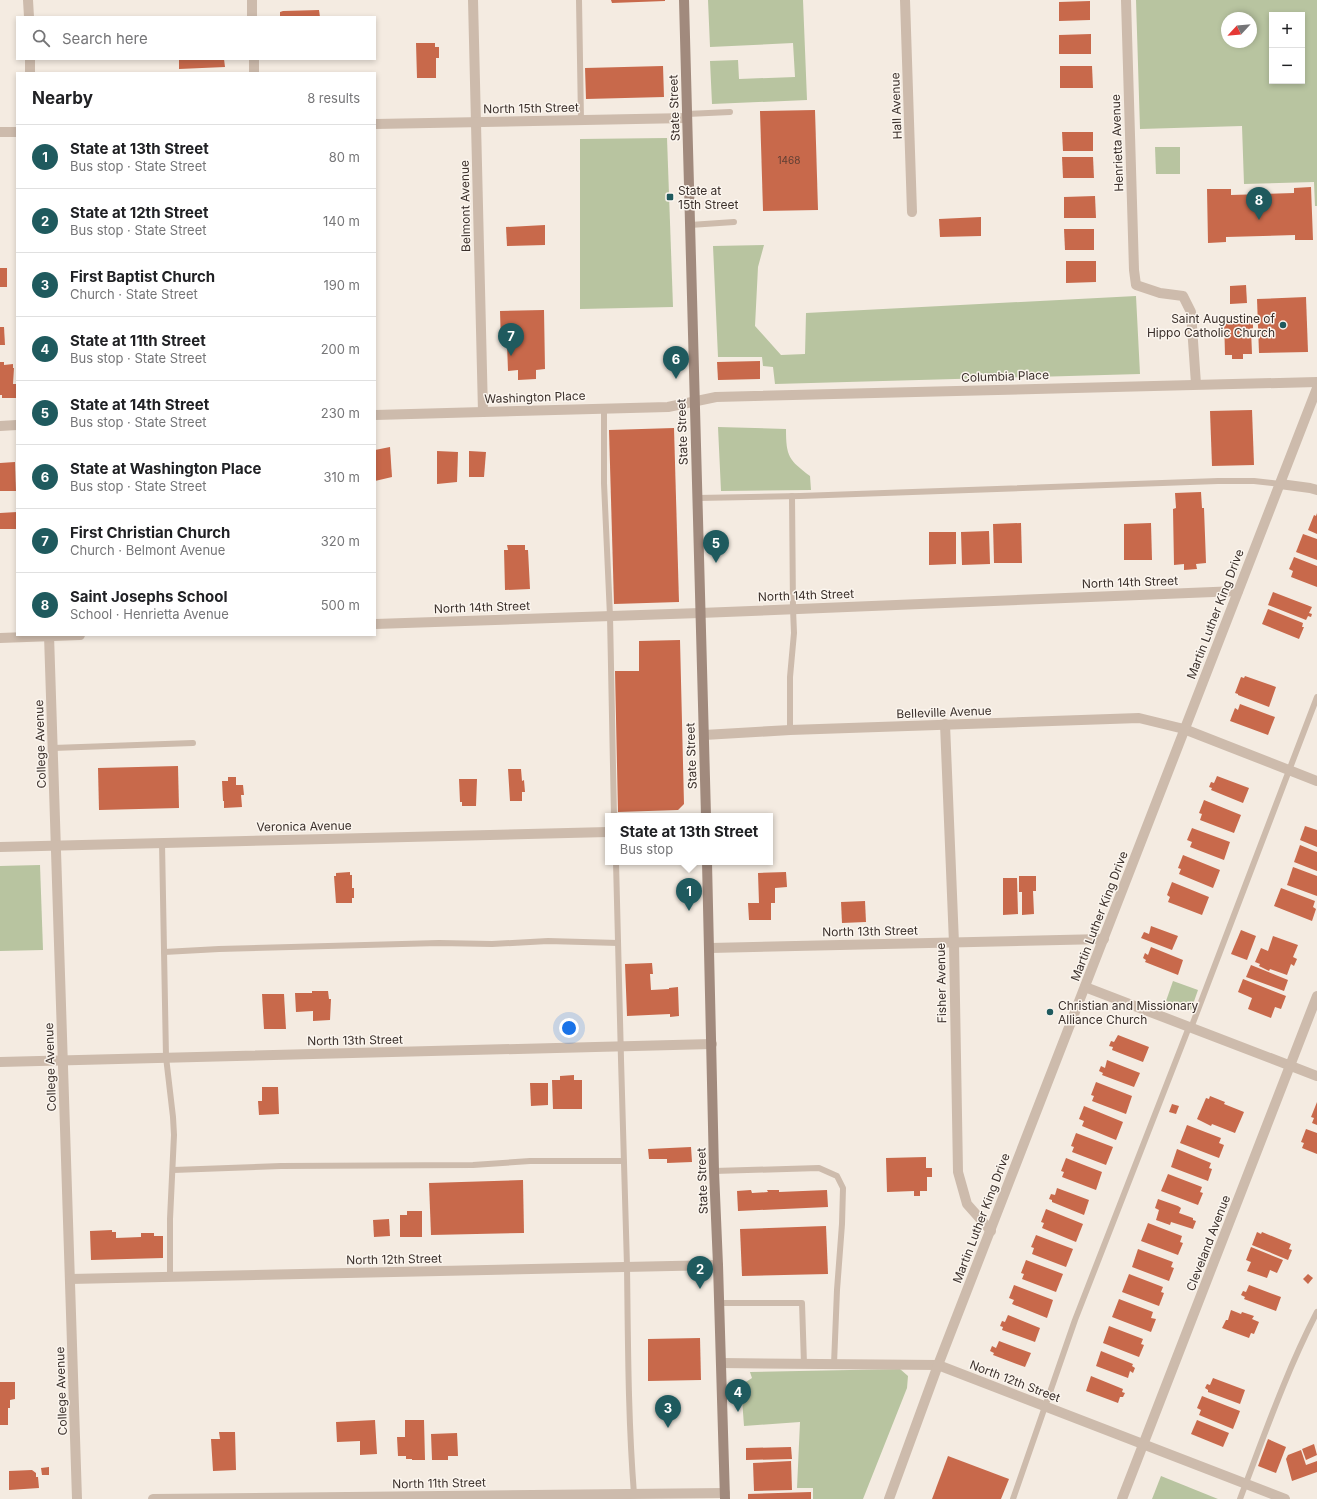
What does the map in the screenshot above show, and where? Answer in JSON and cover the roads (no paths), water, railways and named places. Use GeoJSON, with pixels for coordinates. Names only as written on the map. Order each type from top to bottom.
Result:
{"type":"FeatureCollection","features":[{"type":"Feature","properties":{"kind":"main road","name":"State Street"},"geometry":{"type":"LineString","coordinates":[[684,0],[706,813]]}},
{"type":"Feature","properties":{"kind":"main road","name":"State Street"},"geometry":{"type":"LineString","coordinates":[[707,865],[714,1171],[725,1496]]}},
{"type":"Feature","properties":{"kind":"street"},"geometry":{"type":"LineString","coordinates":[[28,0],[29,16]]}},
{"type":"Feature","properties":{"kind":"street"},"geometry":{"type":"LineString","coordinates":[[252,0],[252,16]]}},
{"type":"Feature","properties":{"kind":"street","name":"Belmont Avenue"},"geometry":{"type":"LineString","coordinates":[[473,0],[483,412]]}},
{"type":"Feature","properties":{"kind":"street","name":"Hall Avenue"},"geometry":{"type":"LineString","coordinates":[[905,0],[912,212]]}},
{"type":"Feature","properties":{"kind":"street","name":"Henrietta Avenue"},"geometry":{"type":"LineString","coordinates":[[1126,0],[1134,270],[1136,285],[1160,293],[1183,296],[1191,312],[1196,384]]}},
{"type":"Feature","properties":{"kind":"street"},"geometry":{"type":"LineString","coordinates":[[30,60],[30,72]]}},
{"type":"Feature","properties":{"kind":"street"},"geometry":{"type":"LineString","coordinates":[[254,60],[254,72]]}},
{"type":"Feature","properties":{"kind":"street","name":"North 15th Street"},"geometry":{"type":"LineString","coordinates":[[376,124],[581,120],[687,116]]}},
{"type":"Feature","properties":{"kind":"street"},"geometry":{"type":"LineString","coordinates":[[0,132],[16,132]]}},
{"type":"Feature","properties":{"kind":"street","name":"Columbia Place"},"geometry":{"type":"LineString","coordinates":[[694,400],[716,397],[1317,382]]}},
{"type":"Feature","properties":{"kind":"street","name":"Martin Luther King Drive"},"geometry":{"type":"LineString","coordinates":[[889,1499],[938,1366],[1317,388]]}},
{"type":"Feature","properties":{"kind":"street","name":"Washington Place"},"geometry":{"type":"LineString","coordinates":[[376,415],[668,407],[694,400]]}},
{"type":"Feature","properties":{"kind":"street"},"geometry":{"type":"LineString","coordinates":[[0,426],[16,425]]}},
{"type":"Feature","properties":{"kind":"street"},"geometry":{"type":"LineString","coordinates":[[1280,484],[1317,490]]}},
{"type":"Feature","properties":{"kind":"street","name":"North 14th Street"},"geometry":{"type":"LineString","coordinates":[[376,624],[700,613],[1238,591]]}},
{"type":"Feature","properties":{"kind":"street"},"geometry":{"type":"LineString","coordinates":[[0,638],[49,636]]}},
{"type":"Feature","properties":{"kind":"street","name":"College Avenue"},"geometry":{"type":"LineString","coordinates":[[49,636],[77,1499]]}},
{"type":"Feature","properties":{"kind":"street","name":"Belleville Avenue"},"geometry":{"type":"LineString","coordinates":[[704,735],[790,730],[1139,718],[1184,729]]}},
{"type":"Feature","properties":{"kind":"street","name":"Fisher Avenue"},"geometry":{"type":"LineString","coordinates":[[945,724],[954,943],[958,1172],[967,1204],[991,1231]]}},
{"type":"Feature","properties":{"kind":"street"},"geometry":{"type":"LineString","coordinates":[[1184,729],[1317,781]]}},
{"type":"Feature","properties":{"kind":"street","name":"Veronica Avenue"},"geometry":{"type":"LineString","coordinates":[[0,847],[605,832]]}},
{"type":"Feature","properties":{"kind":"street","name":"North 13th Street"},"geometry":{"type":"LineString","coordinates":[[710,948],[1104,939]]}},
{"type":"Feature","properties":{"kind":"street"},"geometry":{"type":"LineString","coordinates":[[1085,988],[1317,1076]]}},
{"type":"Feature","properties":{"kind":"street","name":"Cleveland Avenue"},"geometry":{"type":"LineString","coordinates":[[1122,1499],[1317,996]]}},
{"type":"Feature","properties":{"kind":"street","name":"North 13th Street"},"geometry":{"type":"LineString","coordinates":[[0,1062],[712,1044]]}},
{"type":"Feature","properties":{"kind":"street","name":"North 12th Street"},"geometry":{"type":"LineString","coordinates":[[70,1279],[718,1265]]}},
{"type":"Feature","properties":{"kind":"street","name":"North 12th Street"},"geometry":{"type":"LineString","coordinates":[[721,1363],[938,1366],[1285,1499]]}},
{"type":"Feature","properties":{"kind":"street","name":"North 11th Street"},"geometry":{"type":"LineString","coordinates":[[153,1499],[617,1497],[634,1494],[725,1496]]}},
{"type":"Feature","properties":{"kind":"lane"},"geometry":{"type":"LineString","coordinates":[[579,0],[581,120]]}},
{"type":"Feature","properties":{"kind":"lane"},"geometry":{"type":"LineString","coordinates":[[687,116],[730,112]]}},
{"type":"Feature","properties":{"kind":"lane"},"geometry":{"type":"LineString","coordinates":[[690,224],[734,222]]}},
{"type":"Feature","properties":{"kind":"lane"},"geometry":{"type":"LineString","coordinates":[[604,408],[614,813]]}},
{"type":"Feature","properties":{"kind":"lane"},"geometry":{"type":"LineString","coordinates":[[697,498],[1218,481],[1254,481],[1280,484]]}},
{"type":"Feature","properties":{"kind":"lane"},"geometry":{"type":"LineString","coordinates":[[790,730],[790,677],[794,633],[792,496]]}},
{"type":"Feature","properties":{"kind":"lane"},"geometry":{"type":"LineString","coordinates":[[1013,1499],[1075,1320],[1317,697]]}},
{"type":"Feature","properties":{"kind":"lane"},"geometry":{"type":"LineString","coordinates":[[53,748],[193,743]]}},
{"type":"Feature","properties":{"kind":"lane"},"geometry":{"type":"LineString","coordinates":[[162,843],[166,1057],[174,1135],[170,1277]]}},
{"type":"Feature","properties":{"kind":"lane"},"geometry":{"type":"LineString","coordinates":[[616,865],[627,1267],[628,1394],[634,1494]]}},
{"type":"Feature","properties":{"kind":"lane"},"geometry":{"type":"LineString","coordinates":[[164,952],[439,943],[492,944],[548,941],[618,943]]}},
{"type":"Feature","properties":{"kind":"lane"},"geometry":{"type":"LineString","coordinates":[[172,1170],[281,1166],[473,1165],[530,1162],[624,1161]]}},
{"type":"Feature","properties":{"kind":"lane"},"geometry":{"type":"LineString","coordinates":[[714,1171],[819,1168],[837,1176],[843,1188],[834,1364]]}},
{"type":"Feature","properties":{"kind":"lane"},"geometry":{"type":"LineString","coordinates":[[719,1303],[802,1303],[804,1364]]}},
{"type":"Feature","properties":{"kind":"lane"},"geometry":{"type":"LineString","coordinates":[[1240,1499],[1301,1345],[1317,1312]]}},
{"type":"Feature","properties":{"kind":"place","name":"State at 15th Street"},"geometry":{"type":"Point","coordinates":[670,197]}},
{"type":"Feature","properties":{"kind":"place","name":"Saint Josephs School"},"geometry":{"type":"Point","coordinates":[1259,220]}},
{"type":"Feature","properties":{"kind":"place","name":"Saint Augustine of Hippo Catholic Church"},"geometry":{"type":"Point","coordinates":[1283,325]}},
{"type":"Feature","properties":{"kind":"place","name":"First Christian Church"},"geometry":{"type":"Point","coordinates":[511,356]}},
{"type":"Feature","properties":{"kind":"place","name":"State at Washington Place"},"geometry":{"type":"Point","coordinates":[676,379]}},
{"type":"Feature","properties":{"kind":"place","name":"State at 14th Street"},"geometry":{"type":"Point","coordinates":[716,563]}},
{"type":"Feature","properties":{"kind":"place","name":"State at 13th Street"},"geometry":{"type":"Point","coordinates":[689,911]}},
{"type":"Feature","properties":{"kind":"place","name":"Christian and Missionary Alliance Church"},"geometry":{"type":"Point","coordinates":[1050,1012]}},
{"type":"Feature","properties":{"kind":"place","name":"State at 12th Street"},"geometry":{"type":"Point","coordinates":[700,1289]}},
{"type":"Feature","properties":{"kind":"place","name":"State at 11th Street"},"geometry":{"type":"Point","coordinates":[738,1412]}},
{"type":"Feature","properties":{"kind":"place","name":"First Baptist Church"},"geometry":{"type":"Point","coordinates":[668,1428]}}]}
